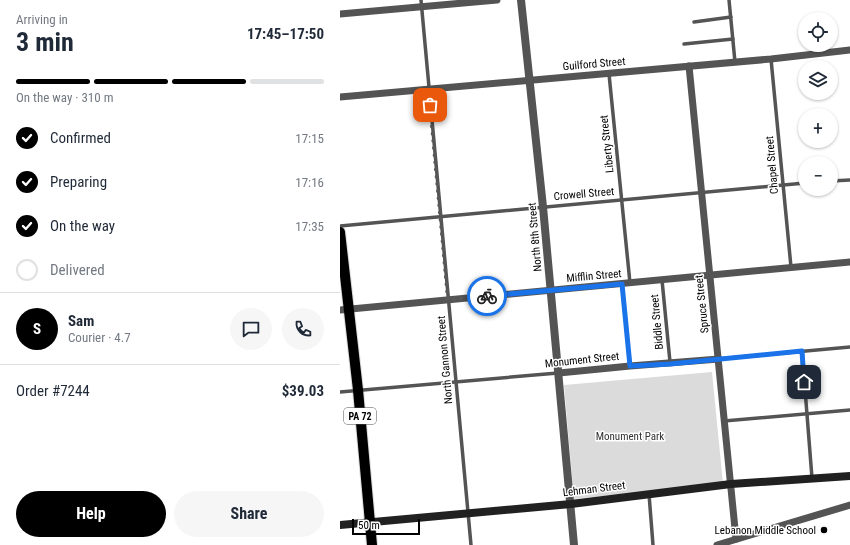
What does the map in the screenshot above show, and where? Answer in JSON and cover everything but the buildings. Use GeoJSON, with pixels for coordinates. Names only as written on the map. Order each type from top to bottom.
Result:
{"type":"FeatureCollection","features":[{"type":"Feature","properties":{"kind":"main road","name":"PA 72"},"geometry":{"type":"LineString","coordinates":[[340,232],[344,310],[358,390],[372,545]]}},
{"type":"Feature","properties":{"kind":"main road","name":"Lehman Street"},"geometry":{"type":"LineString","coordinates":[[340,525],[571,504],[731,484],[850,476]]}},
{"type":"Feature","properties":{"kind":"street"},"geometry":{"type":"LineString","coordinates":[[340,14],[421,3],[497,0]]}},
{"type":"Feature","properties":{"kind":"street","name":"North 8th Street"},"geometry":{"type":"LineString","coordinates":[[521,0],[543,206],[574,545]]}},
{"type":"Feature","properties":{"kind":"street","name":"Guilford Street"},"geometry":{"type":"LineString","coordinates":[[340,97],[609,74],[850,50]]}},
{"type":"Feature","properties":{"kind":"street","name":"Spruce Street"},"geometry":{"type":"LineString","coordinates":[[690,66],[736,539]]}},
{"type":"Feature","properties":{"kind":"street","name":"Mifflin Street"},"geometry":{"type":"LineString","coordinates":[[344,310],[850,262]]}},
{"type":"Feature","properties":{"kind":"street","name":"Monument Street"},"geometry":{"type":"LineString","coordinates":[[559,373],[719,359]]}},
{"type":"Feature","properties":{"kind":"street"},"geometry":{"type":"LineString","coordinates":[[716,545],[850,505]]}},
{"type":"Feature","properties":{"kind":"lane"},"geometry":{"type":"LineString","coordinates":[[729,0],[735,62]]}},
{"type":"Feature","properties":{"kind":"lane","name":"North Gannon Street"},"geometry":{"type":"LineString","coordinates":[[421,3],[471,545]]}},
{"type":"Feature","properties":{"kind":"lane"},"geometry":{"type":"LineString","coordinates":[[694,22],[731,17]]}},
{"type":"Feature","properties":{"kind":"lane"},"geometry":{"type":"LineString","coordinates":[[684,44],[732,39]]}},
{"type":"Feature","properties":{"kind":"lane","name":"Chapel Street"},"geometry":{"type":"LineString","coordinates":[[771,59],[791,268]]}},
{"type":"Feature","properties":{"kind":"lane","name":"Liberty Street"},"geometry":{"type":"LineString","coordinates":[[609,74],[630,284]]}},
{"type":"Feature","properties":{"kind":"lane"},"geometry":{"type":"LineString","coordinates":[[838,181],[850,180]]}},
{"type":"Feature","properties":{"kind":"lane","name":"Crowell Street"},"geometry":{"type":"LineString","coordinates":[[340,226],[798,183]]}},
{"type":"Feature","properties":{"kind":"lane","name":"Biddle Street"},"geometry":{"type":"LineString","coordinates":[[662,280],[670,364]]}},
{"type":"Feature","properties":{"kind":"lane"},"geometry":{"type":"LineString","coordinates":[[622,284],[630,366]]}},
{"type":"Feature","properties":{"kind":"lane","name":"Monument Street"},"geometry":{"type":"LineString","coordinates":[[719,359],[850,347]]}},
{"type":"Feature","properties":{"kind":"lane"},"geometry":{"type":"LineString","coordinates":[[802,351],[812,478]]}},
{"type":"Feature","properties":{"kind":"lane","name":"Monument Street"},"geometry":{"type":"LineString","coordinates":[[340,392],[559,373]]}},
{"type":"Feature","properties":{"kind":"lane"},"geometry":{"type":"LineString","coordinates":[[724,421],[850,410]]}},
{"type":"Feature","properties":{"kind":"lane"},"geometry":{"type":"LineString","coordinates":[[649,494],[653,545]]}},
{"type":"Feature","properties":{"kind":"green space","name":"Monument Park"},"geometry":{"type":"Polygon","coordinates":[[[712,372],[723,484],[574,499],[564,385],[712,372]]]}},
{"type":"Feature","properties":{"kind":"way so far"},"geometry":{"type":"LineString","coordinates":[[430,105],[448,300],[487,296]]}},
{"type":"Feature","properties":{"kind":"place","name":"Lebanon Middle School"},"geometry":{"type":"Point","coordinates":[824,530]}},
{"type":"Feature","properties":{"kind":"route"},"geometry":{"type":"LineString","coordinates":[[487,296],[622,284],[630,366],[670,364],[802,351],[804,382]]}}]}
